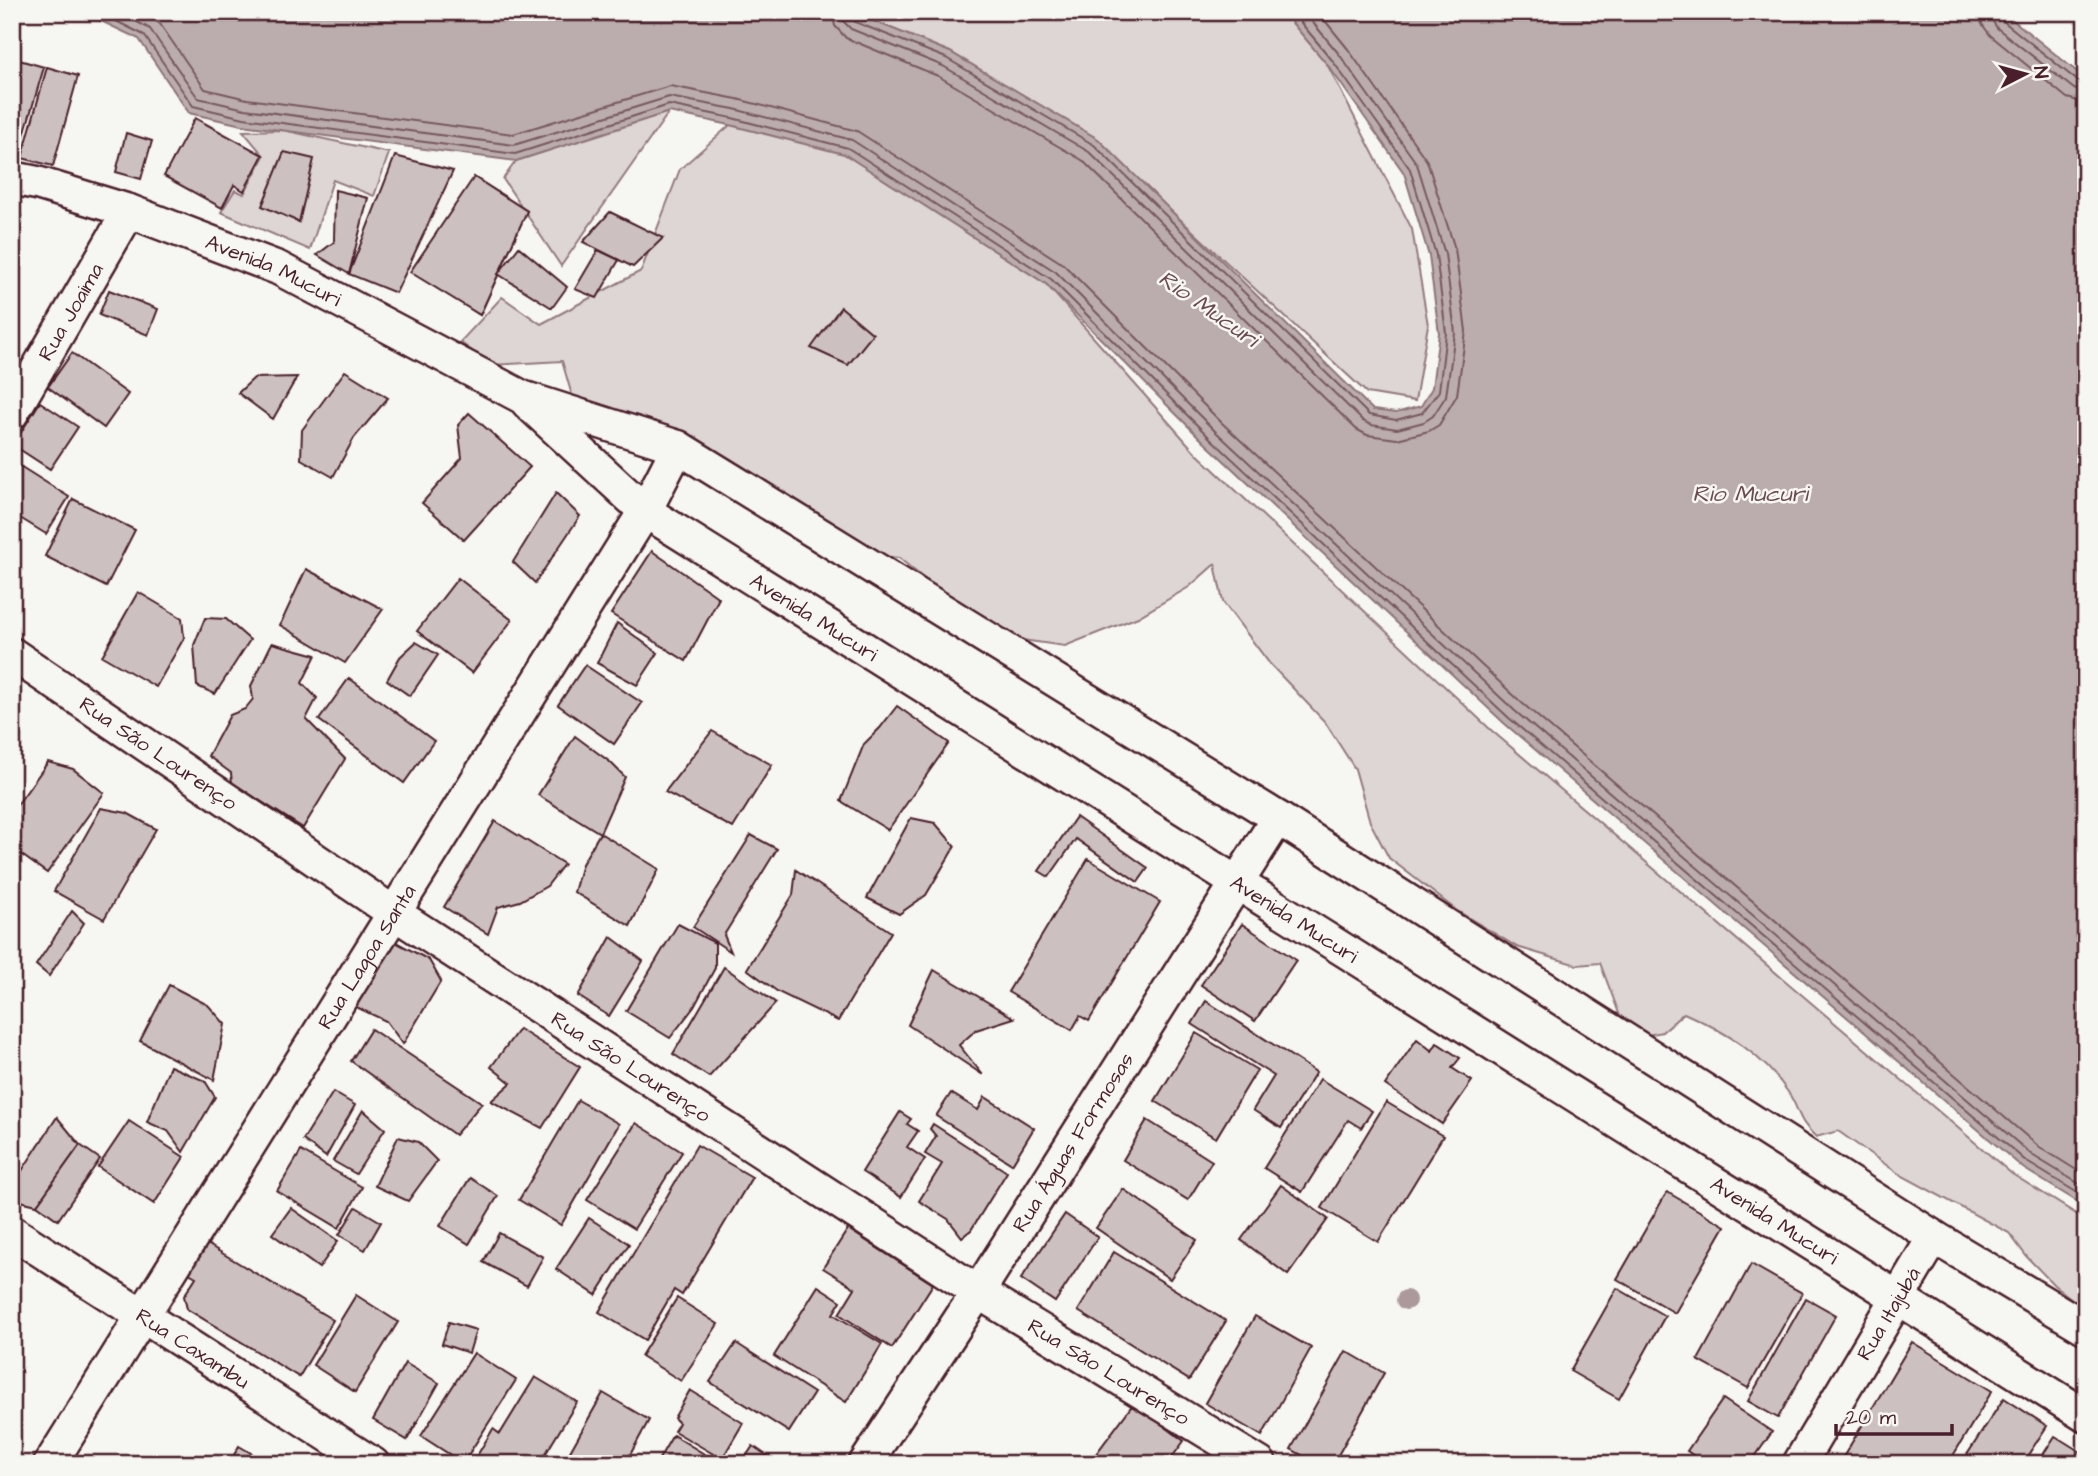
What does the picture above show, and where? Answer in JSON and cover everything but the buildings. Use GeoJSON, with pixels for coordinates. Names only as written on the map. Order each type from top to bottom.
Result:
{"type":"FeatureCollection","features":[{"type":"Feature","properties":{"kind":"street","name":"Avenida Mucuri"},"geometry":{"type":"LineString","coordinates":[[12,178],[129,211],[278,268],[522,397],[678,447],[1278,818],[1934,1237],[2086,1328]]}},
{"type":"Feature","properties":{"kind":"street","name":"Rua Joaima"},"geometry":{"type":"LineString","coordinates":[[12,413],[129,211]]}},
{"type":"Feature","properties":{"kind":"street","name":"Avenida Mucuri"},"geometry":{"type":"LineString","coordinates":[[522,397],[645,511],[2086,1416]]}},
{"type":"Feature","properties":{"kind":"street","name":"Rua Lagoa Santa"},"geometry":{"type":"LineString","coordinates":[[50,1464],[645,511],[678,447]]}},
{"type":"Feature","properties":{"kind":"street","name":"Rua São Lourenço"},"geometry":{"type":"LineString","coordinates":[[12,654],[394,913],[978,1292],[1260,1464]]}},
{"type":"Feature","properties":{"kind":"street","name":"Rua Águas Formosas"},"geometry":{"type":"LineString","coordinates":[[865,1464],[978,1292],[1278,818]]}},
{"type":"Feature","properties":{"kind":"street","name":"Rua Caxambu"},"geometry":{"type":"LineString","coordinates":[[12,1232],[373,1464]]}},
{"type":"Feature","properties":{"kind":"street","name":"Rua Itajubá"},"geometry":{"type":"LineString","coordinates":[[1799,1464],[1934,1237]]}},
{"type":"Feature","properties":{"kind":"shaded area"},"geometry":{"type":"Polygon","coordinates":[[[851,12],[1283,12],[1327,64],[1412,229],[1428,325],[1415,401],[1367,393],[1168,208],[1098,139],[950,52],[851,12]]]}},
{"type":"Feature","properties":{"kind":"shaded area"},"geometry":{"type":"Polygon","coordinates":[[[669,112],[561,266],[503,179],[516,161],[669,112]]]}},
{"type":"Feature","properties":{"kind":"shaded area"},"geometry":{"type":"Polygon","coordinates":[[[730,125],[844,153],[1046,284],[1196,453],[1491,730],[2012,1174],[2086,1220],[2086,1310],[2054,1285],[2009,1233],[1899,1174],[1838,1131],[1816,1137],[1805,1125],[1792,1098],[1778,1078],[1742,1045],[1684,1013],[1662,1032],[1643,1036],[1620,1016],[1600,963],[1577,965],[1517,947],[1456,910],[1389,858],[1370,822],[1355,769],[1325,722],[1270,664],[1223,602],[1215,564],[1189,587],[1138,617],[1065,646],[1015,639],[944,595],[899,558],[882,556],[573,399],[562,361],[491,365],[460,342],[502,297],[541,324],[641,271],[680,169],[730,125]]]}},
{"type":"Feature","properties":{"kind":"shaded area"},"geometry":{"type":"Polygon","coordinates":[[[283,130],[389,153],[374,196],[333,180],[310,250],[221,212],[235,190],[244,194],[264,156],[243,131],[283,130]]]}},
{"type":"Feature","properties":{"kind":"water","name":"Rio Mucuri"},"geometry":{"type":"Polygon","coordinates":[[[82,12],[851,12],[950,52],[1098,139],[1373,410],[1396,413],[1421,406],[1432,388],[1439,333],[1429,256],[1404,173],[1327,64],[1283,12],[2003,12],[2086,79],[2086,1207],[2023,1168],[1504,723],[1204,442],[1046,284],[844,154],[669,112],[516,161],[242,125],[189,113],[139,39],[82,12]]]}}]}
